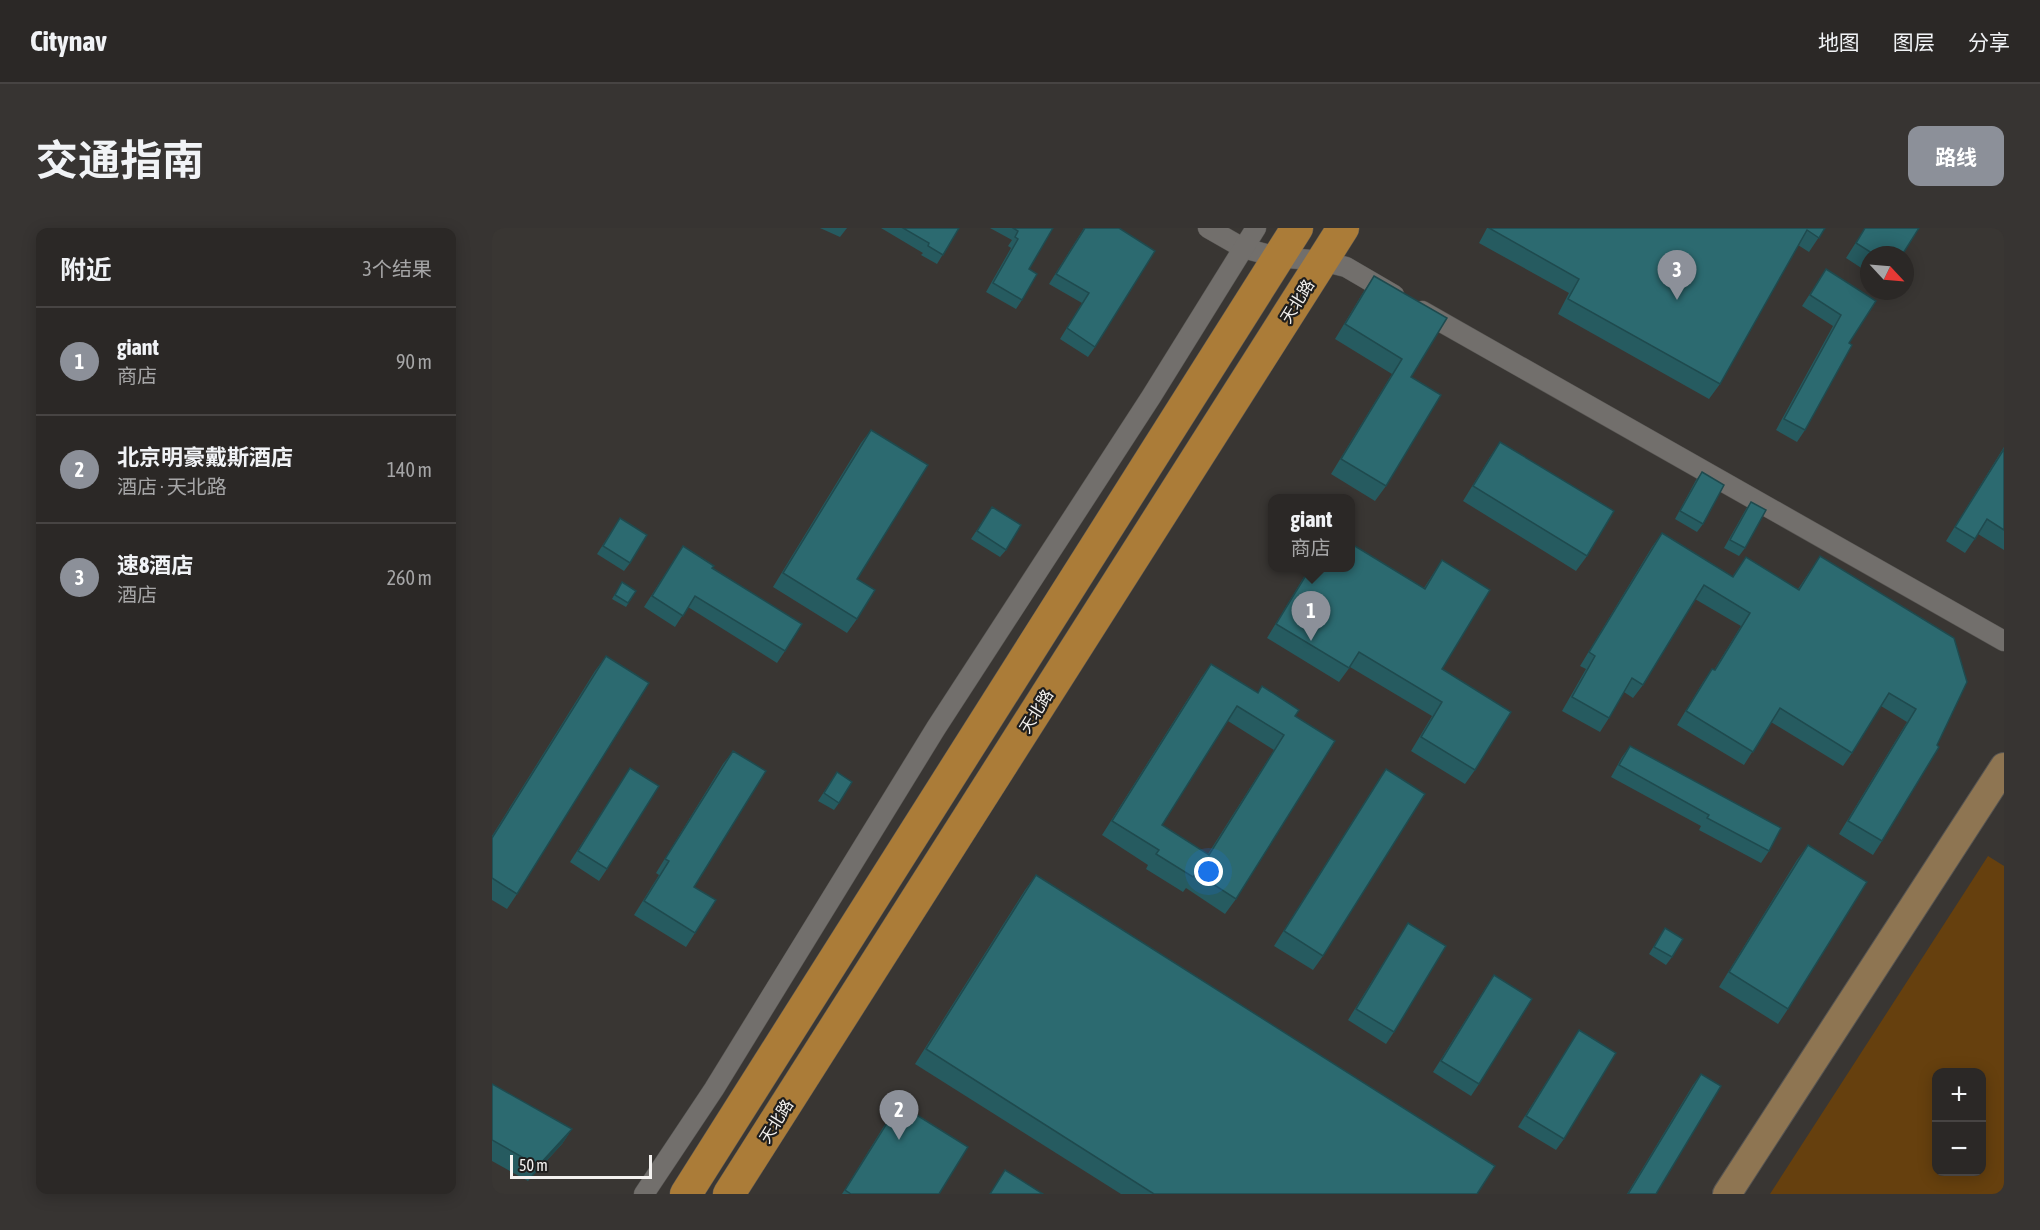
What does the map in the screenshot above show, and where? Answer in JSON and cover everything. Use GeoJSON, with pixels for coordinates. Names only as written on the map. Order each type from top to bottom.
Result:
{"type":"FeatureCollection","features":[{"type":"Feature","properties":{"kind":"main road","name":"天北路"},"geometry":{"type":"LineString","coordinates":[[729,1194],[1343,228]]}},
{"type":"Feature","properties":{"kind":"main road"},"geometry":{"type":"LineString","coordinates":[[686,1194],[1285,237]]}},
{"type":"Feature","properties":{"kind":"street"},"geometry":{"type":"LineString","coordinates":[[1208,228],[1244,248],[1285,237],[1322,261],[1346,267],[2004,641]]}},
{"type":"Feature","properties":{"kind":"street"},"geometry":{"type":"LineString","coordinates":[[644,1194],[714,1089],[942,718],[1151,397],[1256,228]]}},
{"type":"Feature","properties":{"kind":"street"},"geometry":{"type":"LineString","coordinates":[[1285,237],[1322,261]]}},
{"type":"Feature","properties":{"kind":"street"},"geometry":{"type":"LineString","coordinates":[[1727,1194],[2004,766]]}},
{"type":"Feature","properties":{"kind":"shaded area"},"geometry":{"type":"Polygon","coordinates":[[[1988,856],[2004,866],[2004,1194],[1770,1194],[1988,856]]]}},
{"type":"Feature","properties":{"kind":"building"},"geometry":{"type":"Polygon","coordinates":[[[903,228],[959,228],[943,255],[928,246],[929,243],[903,228]]]}},
{"type":"Feature","properties":{"kind":"building"},"geometry":{"type":"Polygon","coordinates":[[[1013,228],[1053,228],[1029,269],[1037,274],[1022,300],[993,283],[1018,239],[1015,237],[1018,231],[1013,228]]]}},
{"type":"Feature","properties":{"kind":"building"},"geometry":{"type":"Polygon","coordinates":[[[1085,228],[1119,228],[1155,251],[1095,347],[1067,328],[1089,293],[1056,274],[1085,228]]]}},
{"type":"Feature","properties":{"kind":"building"},"geometry":{"type":"Polygon","coordinates":[[[1489,228],[1825,228],[1819,238],[1807,230],[1720,384],[1568,299],[1579,279],[1489,228]]]}},
{"type":"Feature","properties":{"kind":"building"},"geometry":{"type":"Polygon","coordinates":[[[1865,228],[1919,228],[1908,246],[1861,246],[1856,243],[1865,228]]]}},
{"type":"Feature","properties":{"kind":"building"},"geometry":{"type":"Polygon","coordinates":[[[1826,269],[1860,291],[1860,300],[1876,301],[1849,343],[1852,345],[1805,430],[1784,419],[1841,315],[1810,295],[1826,269]]]}},
{"type":"Feature","properties":{"kind":"building"},"geometry":{"type":"Polygon","coordinates":[[[1374,276],[1447,318],[1411,377],[1441,395],[1386,486],[1341,459],[1402,359],[1345,324],[1374,276]]]}},
{"type":"Feature","properties":{"kind":"building"},"geometry":{"type":"Polygon","coordinates":[[[871,430],[928,465],[857,579],[875,590],[857,619],[783,573],[871,430]]]}},
{"type":"Feature","properties":{"kind":"building"},"geometry":{"type":"Polygon","coordinates":[[[1500,442],[1614,511],[1587,556],[1473,486],[1500,442]]]}},
{"type":"Feature","properties":{"kind":"building"},"geometry":{"type":"Polygon","coordinates":[[[2004,449],[2004,530],[1987,519],[1975,539],[1955,527],[2004,449]]]}},
{"type":"Feature","properties":{"kind":"building"},"geometry":{"type":"Polygon","coordinates":[[[1702,472],[1724,485],[1703,524],[1680,511],[1702,472]]]}},
{"type":"Feature","properties":{"kind":"building"},"geometry":{"type":"Polygon","coordinates":[[[1751,502],[1766,510],[1745,548],[1730,540],[1751,502]]]}},
{"type":"Feature","properties":{"kind":"building"},"geometry":{"type":"Polygon","coordinates":[[[992,507],[1021,525],[1006,550],[977,531],[992,507]]]}},
{"type":"Feature","properties":{"kind":"building"},"geometry":{"type":"Polygon","coordinates":[[[620,518],[647,535],[630,563],[603,546],[620,518]]]}},
{"type":"Feature","properties":{"kind":"building"},"geometry":{"type":"Polygon","coordinates":[[[1662,533],[1733,577],[1746,557],[1799,590],[1820,556],[1954,638],[1967,682],[1937,745],[1939,747],[1882,841],[1848,821],[1916,709],[1889,693],[1852,753],[1780,708],[1753,752],[1686,711],[1712,669],[1715,670],[1750,613],[1704,585],[1643,685],[1632,678],[1609,718],[1572,697],[1595,656],[1589,652],[1662,533]]]}},
{"type":"Feature","properties":{"kind":"building"},"geometry":{"type":"Polygon","coordinates":[[[683,546],[714,566],[712,568],[802,624],[785,651],[695,596],[683,616],[652,596],[683,546]]]}},
{"type":"Feature","properties":{"kind":"building"},"geometry":{"type":"Polygon","coordinates":[[[1355,546],[1425,589],[1442,560],[1490,590],[1442,669],[1511,712],[1475,770],[1421,737],[1442,702],[1359,652],[1349,668],[1276,624],[1308,572],[1355,572],[1355,546]]]}},
{"type":"Feature","properties":{"kind":"building"},"geometry":{"type":"Polygon","coordinates":[[[622,582],[636,591],[628,603],[615,595],[622,582]]]}},
{"type":"Feature","properties":{"kind":"building"},"geometry":{"type":"Polygon","coordinates":[[[606,656],[649,683],[517,894],[492,878],[492,838],[606,656]]]}},
{"type":"Feature","properties":{"kind":"building"},"geometry":{"type":"Polygon","coordinates":[[[1211,664],[1258,693],[1262,686],[1299,710],[1295,716],[1335,741],[1236,899],[1196,873],[1193,877],[1156,854],[1159,850],[1112,821],[1211,664]],[[1237,706],[1162,825],[1209,855],[1284,735],[1237,706]]]}},
{"type":"Feature","properties":{"kind":"building"},"geometry":{"type":"Polygon","coordinates":[[[1630,746],[1781,828],[1769,851],[1707,818],[1709,815],[1619,765],[1630,746]]]}},
{"type":"Feature","properties":{"kind":"building"},"geometry":{"type":"Polygon","coordinates":[[[733,751],[766,771],[694,887],[716,900],[695,933],[644,901],[669,861],[665,859],[733,751]]]}},
{"type":"Feature","properties":{"kind":"building"},"geometry":{"type":"Polygon","coordinates":[[[630,768],[659,786],[607,869],[578,851],[630,768]]]}},
{"type":"Feature","properties":{"kind":"building"},"geometry":{"type":"Polygon","coordinates":[[[1386,769],[1425,794],[1323,956],[1284,931],[1386,769]]]}},
{"type":"Feature","properties":{"kind":"building"},"geometry":{"type":"Polygon","coordinates":[[[837,772],[852,782],[839,803],[824,793],[837,772]]]}},
{"type":"Feature","properties":{"kind":"building"},"geometry":{"type":"Polygon","coordinates":[[[1808,845],[1867,882],[1788,1009],[1729,972],[1808,845]]]}},
{"type":"Feature","properties":{"kind":"building"},"geometry":{"type":"Polygon","coordinates":[[[1036,875],[1495,1166],[1477,1194],[1154,1194],[926,1049],[1036,875]]]}},
{"type":"Feature","properties":{"kind":"building"},"geometry":{"type":"Polygon","coordinates":[[[1408,923],[1446,946],[1394,1032],[1356,1009],[1408,923]]]}},
{"type":"Feature","properties":{"kind":"building"},"geometry":{"type":"Polygon","coordinates":[[[1665,928],[1683,939],[1672,957],[1654,947],[1665,928]]]}},
{"type":"Feature","properties":{"kind":"building"},"geometry":{"type":"Polygon","coordinates":[[[1494,975],[1532,999],[1479,1084],[1441,1061],[1494,975]]]}},
{"type":"Feature","properties":{"kind":"building"},"geometry":{"type":"Polygon","coordinates":[[[1579,1030],[1616,1053],[1564,1139],[1526,1116],[1579,1030]]]}},
{"type":"Feature","properties":{"kind":"building"},"geometry":{"type":"Polygon","coordinates":[[[1701,1074],[1721,1086],[1656,1194],[1628,1194],[1701,1074]]]}},
{"type":"Feature","properties":{"kind":"building"},"geometry":{"type":"Polygon","coordinates":[[[492,1084],[572,1129],[538,1166],[492,1140],[492,1084]]]}},
{"type":"Feature","properties":{"kind":"building"},"geometry":{"type":"Polygon","coordinates":[[[899,1104],[968,1147],[939,1194],[851,1194],[845,1190],[899,1104]]]}},
{"type":"Feature","properties":{"kind":"building"},"geometry":{"type":"Polygon","coordinates":[[[1005,1170],[1043,1194],[990,1194],[1005,1170]]]}},
{"type":"Feature","properties":{"kind":"place","name":"速8酒店"},"geometry":{"type":"Point","coordinates":[1677,300]}},
{"type":"Feature","properties":{"kind":"place","name":"giant"},"geometry":{"type":"Point","coordinates":[1311,641]}},
{"type":"Feature","properties":{"kind":"place","name":"北京明豪戴斯酒店"},"geometry":{"type":"Point","coordinates":[899,1140]}}]}
